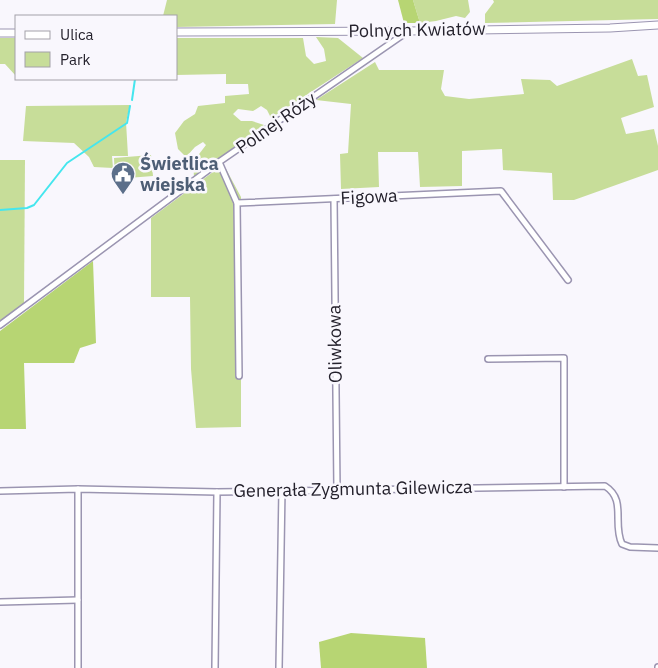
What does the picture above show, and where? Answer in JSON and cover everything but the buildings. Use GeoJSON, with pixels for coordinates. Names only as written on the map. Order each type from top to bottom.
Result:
{"type":"FeatureCollection","features":[{"type":"Feature","properties":{"kind":"street","name":"Polnych Kwiatów"},"geometry":{"type":"LineString","coordinates":[[178,32],[409,31],[610,28],[658,25]]}},
{"type":"Feature","properties":{"kind":"street","name":"Polnej Róży"},"geometry":{"type":"LineString","coordinates":[[0,325],[219,162],[409,31]]}},
{"type":"Feature","properties":{"kind":"street"},"geometry":{"type":"LineString","coordinates":[[0,33],[15,33]]}},
{"type":"Feature","properties":{"kind":"street"},"geometry":{"type":"LineString","coordinates":[[219,162],[237,203],[239,376]]}},
{"type":"Feature","properties":{"kind":"street","name":"Figowa"},"geometry":{"type":"LineString","coordinates":[[237,203],[501,190],[568,280]]}},
{"type":"Feature","properties":{"kind":"street","name":"Oliwkowa"},"geometry":{"type":"LineString","coordinates":[[334,198],[337,489]]}},
{"type":"Feature","properties":{"kind":"street"},"geometry":{"type":"LineString","coordinates":[[488,359],[564,358],[564,487]]}},
{"type":"Feature","properties":{"kind":"street","name":"Generała Zygmunta Gilewicza"},"geometry":{"type":"LineString","coordinates":[[0,491],[78,489],[217,492],[605,486],[614,491],[617,501],[618,536],[622,544],[630,547],[658,548]]}},
{"type":"Feature","properties":{"kind":"street"},"geometry":{"type":"LineString","coordinates":[[78,489],[78,668]]}},
{"type":"Feature","properties":{"kind":"street"},"geometry":{"type":"LineString","coordinates":[[279,668],[282,490]]}},
{"type":"Feature","properties":{"kind":"street"},"geometry":{"type":"LineString","coordinates":[[215,668],[217,492]]}},
{"type":"Feature","properties":{"kind":"street"},"geometry":{"type":"LineString","coordinates":[[0,602],[78,600]]}},
{"type":"Feature","properties":{"kind":"green space"},"geometry":{"type":"Polygon","coordinates":[[[167,0],[337,0],[335,24],[178,27],[178,15],[163,15],[167,0]]]}},
{"type":"Feature","properties":{"kind":"green space"},"geometry":{"type":"Polygon","coordinates":[[[398,0],[413,0],[420,23],[404,23],[398,0]]]}},
{"type":"Feature","properties":{"kind":"green space"},"geometry":{"type":"Polygon","coordinates":[[[413,0],[468,0],[470,12],[465,18],[456,16],[420,23],[413,0]]]}},
{"type":"Feature","properties":{"kind":"green space"},"geometry":{"type":"Polygon","coordinates":[[[493,0],[658,0],[658,19],[485,23],[485,14],[494,2],[493,0]]]}},
{"type":"Feature","properties":{"kind":"green space"},"geometry":{"type":"Polygon","coordinates":[[[316,37],[338,38],[363,58],[271,118],[267,110],[261,106],[253,111],[238,109],[233,114],[241,121],[252,121],[264,125],[194,177],[193,162],[206,145],[203,142],[195,147],[186,157],[178,149],[175,133],[184,121],[195,114],[198,106],[225,103],[225,96],[249,94],[248,84],[226,84],[226,74],[178,75],[178,38],[303,38],[306,56],[314,64],[326,61],[324,49],[316,37]]]}},
{"type":"Feature","properties":{"kind":"green space"},"geometry":{"type":"Polygon","coordinates":[[[0,38],[15,38],[15,75],[5,64],[0,64],[0,38]]]}},
{"type":"Feature","properties":{"kind":"green space"},"geometry":{"type":"Polygon","coordinates":[[[632,59],[638,76],[647,75],[654,107],[621,118],[626,134],[654,129],[658,146],[658,170],[574,200],[553,200],[552,173],[503,170],[502,149],[462,151],[462,186],[420,187],[418,152],[378,152],[379,187],[341,189],[340,154],[348,153],[351,104],[316,100],[375,62],[379,70],[444,70],[441,89],[445,96],[469,99],[524,94],[521,79],[550,80],[557,86],[632,59]]]}},
{"type":"Feature","properties":{"kind":"green space"},"geometry":{"type":"Polygon","coordinates":[[[130,105],[126,122],[128,156],[112,156],[113,168],[94,167],[89,157],[74,143],[23,141],[26,106],[130,105]]]}},
{"type":"Feature","properties":{"kind":"green space"},"geometry":{"type":"Polygon","coordinates":[[[151,155],[153,176],[115,179],[114,158],[151,155]]]}},
{"type":"Feature","properties":{"kind":"green space"},"geometry":{"type":"Polygon","coordinates":[[[0,160],[25,160],[24,303],[0,321],[0,160]]]}},
{"type":"Feature","properties":{"kind":"green space"},"geometry":{"type":"Polygon","coordinates":[[[217,169],[226,169],[241,197],[241,427],[196,428],[191,369],[190,297],[151,297],[151,218],[217,169]]]}},
{"type":"Feature","properties":{"kind":"green space"},"geometry":{"type":"Polygon","coordinates":[[[93,261],[96,343],[80,348],[74,363],[24,363],[26,429],[0,429],[0,331],[93,261]]]}},
{"type":"Feature","properties":{"kind":"green space"},"geometry":{"type":"Polygon","coordinates":[[[351,633],[425,638],[427,668],[321,668],[319,642],[351,633]]]}},
{"type":"Feature","properties":{"kind":"waterway"},"geometry":{"type":"LineString","coordinates":[[132,100],[135,80]]}},
{"type":"Feature","properties":{"kind":"waterway"},"geometry":{"type":"LineString","coordinates":[[0,210],[27,208],[34,205],[67,163],[127,123],[130,106]]}},
{"type":"Feature","properties":{"kind":"place","name":"Świetlica wiejska"},"geometry":{"type":"Point","coordinates":[123,195]}}]}
